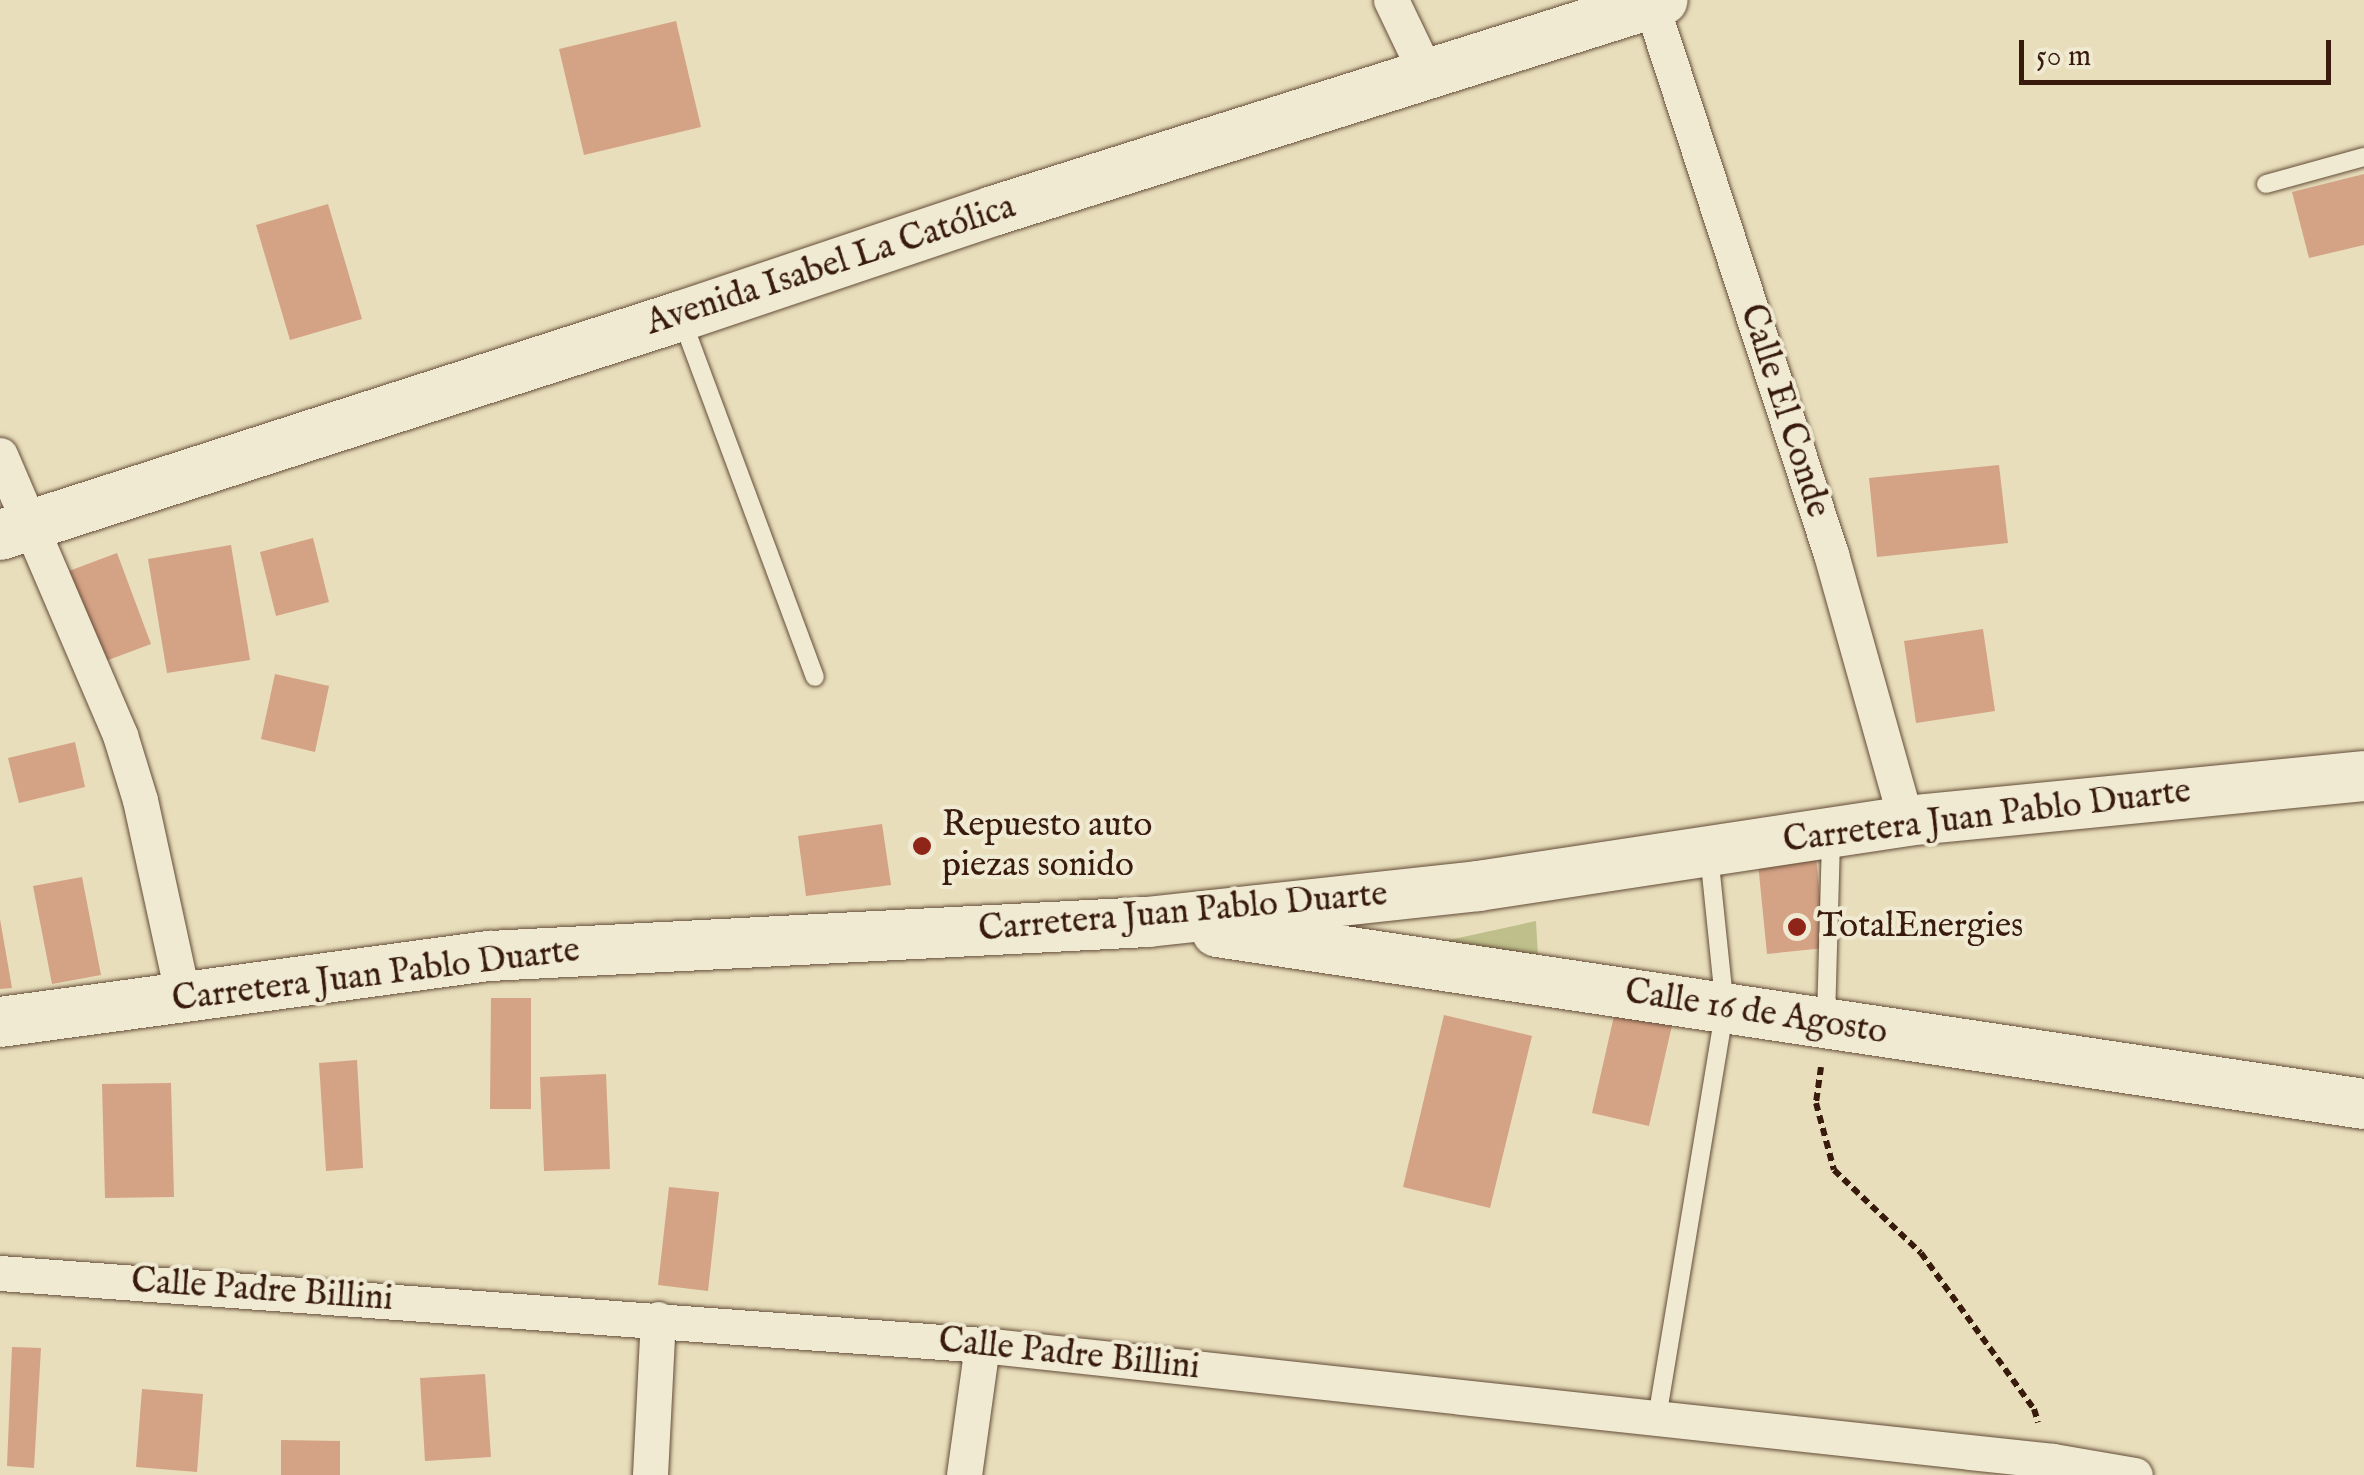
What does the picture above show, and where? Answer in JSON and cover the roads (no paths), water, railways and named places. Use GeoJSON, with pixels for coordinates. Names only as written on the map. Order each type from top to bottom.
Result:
{"type":"FeatureCollection","features":[{"type":"Feature","properties":{"kind":"main road","name":"Avenida Isabel La Católica"},"geometry":{"type":"LineString","coordinates":[[15,530],[681,316],[993,211],[1657,2]]}},
{"type":"Feature","properties":{"kind":"main road","name":"Carretera Juan Pablo Duarte"},"geometry":{"type":"LineString","coordinates":[[0,1022],[490,956],[1148,922],[1478,886],[1906,822],[2364,776]]}},
{"type":"Feature","properties":{"kind":"main road","name":"Calle 16 de Agosto"},"geometry":{"type":"LineString","coordinates":[[1148,922],[2364,1104]]}},
{"type":"Feature","properties":{"kind":"street"},"geometry":{"type":"LineString","coordinates":[[1391,0],[1426,73]]}},
{"type":"Feature","properties":{"kind":"street","name":"Calle El Conde"},"geometry":{"type":"LineString","coordinates":[[1657,2],[1832,554],[1906,822]]}},
{"type":"Feature","properties":{"kind":"street"},"geometry":{"type":"LineString","coordinates":[[0,454],[15,530],[120,735],[140,800],[184,998]]}},
{"type":"Feature","properties":{"kind":"street","name":"Calle Padre Billini"},"geometry":{"type":"LineString","coordinates":[[0,1273],[982,1344],[2135,1475]]}},
{"type":"Feature","properties":{"kind":"street"},"geometry":{"type":"LineString","coordinates":[[650,1475],[658,1319]]}},
{"type":"Feature","properties":{"kind":"street"},"geometry":{"type":"LineString","coordinates":[[967,1472],[982,1344]]}},
{"type":"Feature","properties":{"kind":"lane"},"geometry":{"type":"LineString","coordinates":[[2266,184],[2364,157]]}},
{"type":"Feature","properties":{"kind":"lane"},"geometry":{"type":"LineString","coordinates":[[681,316],[815,677]]}},
{"type":"Feature","properties":{"kind":"lane"},"geometry":{"type":"LineString","coordinates":[[1826,1024],[1830,833]]}},
{"type":"Feature","properties":{"kind":"lane"},"geometry":{"type":"LineString","coordinates":[[1657,1418],[1725,1009],[1709,851]]}},
{"type":"Feature","properties":{"kind":"place","name":"Repuesto auto piezas sonido"},"geometry":{"type":"Point","coordinates":[922,846]}},
{"type":"Feature","properties":{"kind":"place","name":"TotalEnergies"},"geometry":{"type":"Point","coordinates":[1797,927]}}]}
